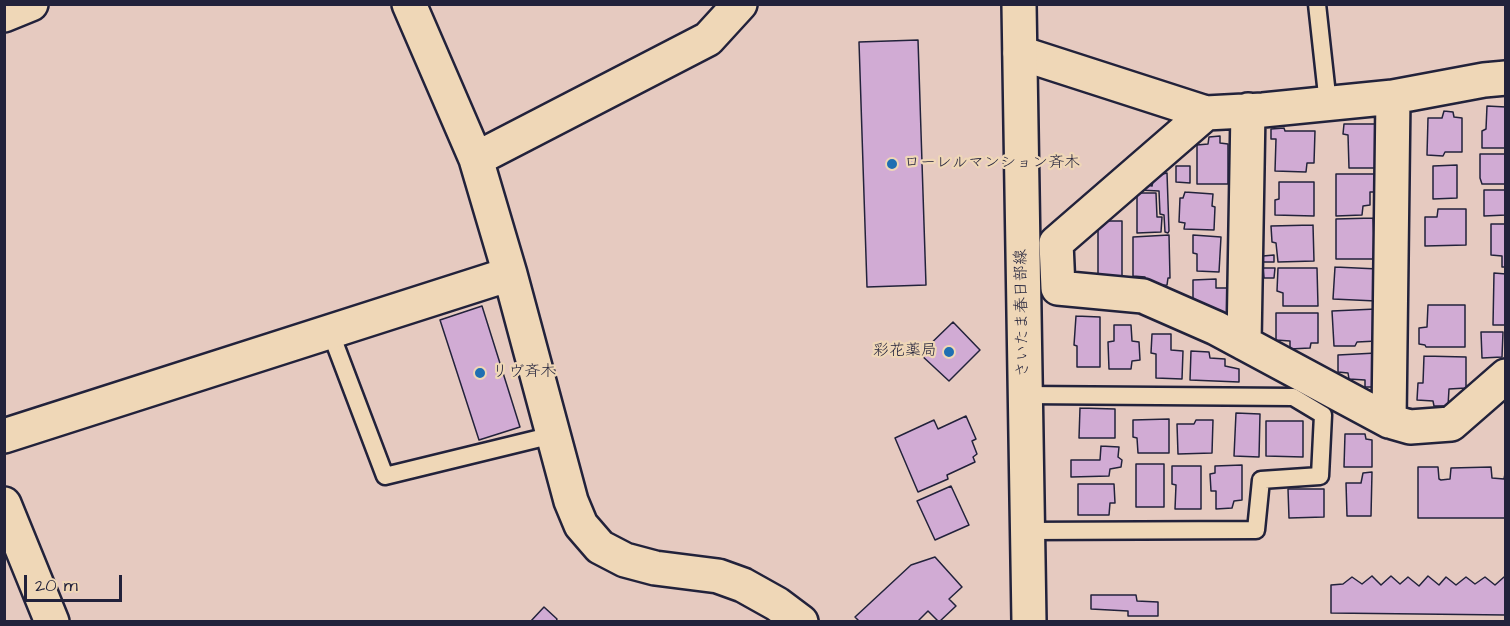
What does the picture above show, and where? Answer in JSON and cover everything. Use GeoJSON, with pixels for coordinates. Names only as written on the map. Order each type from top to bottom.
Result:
{"type":"FeatureCollection","features":[{"type":"Feature","properties":{"kind":"street"},"geometry":{"type":"LineString","coordinates":[[4,15],[31,4]]}},
{"type":"Feature","properties":{"kind":"street"},"geometry":{"type":"LineString","coordinates":[[409,4],[476,159],[510,274],[571,501],[581,525],[600,547],[625,560],[655,568],[718,576],[743,585],[801,621]]}},
{"type":"Feature","properties":{"kind":"street"},"geometry":{"type":"LineString","coordinates":[[476,159],[708,39],[740,4]]}},
{"type":"Feature","properties":{"kind":"street","name":"さいたま春日部線"},"geometry":{"type":"LineString","coordinates":[[1019,4],[1029,621]]}},
{"type":"Feature","properties":{"kind":"street"},"geometry":{"type":"LineString","coordinates":[[1020,53],[1206,112],[1393,97],[1464,83],[1506,78]]}},
{"type":"Feature","properties":{"kind":"street"},"geometry":{"type":"LineString","coordinates":[[1389,421],[1393,97]]}},
{"type":"Feature","properties":{"kind":"street"},"geometry":{"type":"LineString","coordinates":[[1244,343],[1248,110]]}},
{"type":"Feature","properties":{"kind":"street"},"geometry":{"type":"LineString","coordinates":[[1206,112],[1056,243],[1058,288],[1143,296],[1216,328],[1389,421],[1410,427],[1452,424],[1506,376]]}},
{"type":"Feature","properties":{"kind":"street"},"geometry":{"type":"LineString","coordinates":[[4,436],[510,274]]}},
{"type":"Feature","properties":{"kind":"street"},"geometry":{"type":"LineString","coordinates":[[4,504],[52,621]]}},
{"type":"Feature","properties":{"kind":"lane"},"geometry":{"type":"LineString","coordinates":[[1317,4],[1328,104]]}},
{"type":"Feature","properties":{"kind":"lane"},"geometry":{"type":"LineString","coordinates":[[330,331],[385,476],[553,435]]}},
{"type":"Feature","properties":{"kind":"lane"},"geometry":{"type":"LineString","coordinates":[[1024,395],[1293,397],[1323,415],[1320,476],[1261,480],[1256,530],[1026,531]]}},
{"type":"Feature","properties":{"kind":"building","name":"ローレルマンション斉木"},"geometry":{"type":"Polygon","coordinates":[[[918,40],[926,285],[867,287],[859,42],[918,40]]]}},
{"type":"Feature","properties":{"kind":"building"},"geometry":{"type":"Polygon","coordinates":[[[1487,106],[1506,107],[1506,148],[1482,148],[1482,131],[1486,129],[1487,106]]]}},
{"type":"Feature","properties":{"kind":"building"},"geometry":{"type":"Polygon","coordinates":[[[1444,111],[1453,112],[1454,117],[1462,118],[1462,152],[1445,152],[1443,156],[1427,155],[1428,118],[1442,118],[1444,111]]]}},
{"type":"Feature","properties":{"kind":"building"},"geometry":{"type":"Polygon","coordinates":[[[1344,124],[1376,124],[1376,131],[1380,132],[1380,151],[1375,152],[1375,168],[1349,168],[1348,135],[1343,134],[1344,124]]]}},
{"type":"Feature","properties":{"kind":"building"},"geometry":{"type":"Polygon","coordinates":[[[1284,128],[1285,131],[1315,131],[1314,163],[1307,163],[1306,172],[1275,171],[1276,139],[1271,139],[1271,129],[1284,128]]]}},
{"type":"Feature","properties":{"kind":"building"},"geometry":{"type":"Polygon","coordinates":[[[1220,136],[1220,143],[1228,144],[1228,184],[1197,184],[1197,145],[1208,144],[1209,137],[1220,136]]]}},
{"type":"Feature","properties":{"kind":"building"},"geometry":{"type":"Polygon","coordinates":[[[1480,154],[1506,154],[1506,184],[1482,184],[1480,154]]]}},
{"type":"Feature","properties":{"kind":"building"},"geometry":{"type":"Polygon","coordinates":[[[1457,165],[1457,198],[1433,199],[1433,166],[1457,165]]]}},
{"type":"Feature","properties":{"kind":"building"},"geometry":{"type":"Polygon","coordinates":[[[1176,166],[1190,166],[1190,183],[1176,182],[1176,166]]]}},
{"type":"Feature","properties":{"kind":"building"},"geometry":{"type":"Polygon","coordinates":[[[1167,173],[1168,233],[1165,232],[1164,215],[1160,214],[1159,191],[1139,190],[1148,185],[1152,186],[1154,176],[1167,173]]]}},
{"type":"Feature","properties":{"kind":"building"},"geometry":{"type":"Polygon","coordinates":[[[1336,174],[1375,174],[1376,192],[1370,192],[1370,205],[1363,206],[1362,215],[1336,216],[1336,174]]]}},
{"type":"Feature","properties":{"kind":"building"},"geometry":{"type":"Polygon","coordinates":[[[1279,182],[1314,182],[1314,216],[1275,215],[1275,200],[1279,199],[1279,182]]]}},
{"type":"Feature","properties":{"kind":"building"},"geometry":{"type":"Polygon","coordinates":[[[1484,190],[1506,190],[1506,215],[1484,216],[1484,190]]]}},
{"type":"Feature","properties":{"kind":"building"},"geometry":{"type":"Polygon","coordinates":[[[1185,192],[1213,194],[1214,230],[1184,229],[1185,223],[1179,222],[1180,198],[1183,198],[1185,192]]]}},
{"type":"Feature","properties":{"kind":"building"},"geometry":{"type":"Polygon","coordinates":[[[1137,193],[1156,193],[1157,217],[1162,217],[1161,232],[1137,233],[1137,193]]]}},
{"type":"Feature","properties":{"kind":"building"},"geometry":{"type":"Polygon","coordinates":[[[1438,209],[1466,209],[1466,245],[1425,246],[1425,217],[1437,217],[1438,209]]]}},
{"type":"Feature","properties":{"kind":"building"},"geometry":{"type":"Polygon","coordinates":[[[1373,218],[1374,239],[1378,240],[1378,259],[1336,259],[1336,219],[1373,218]]]}},
{"type":"Feature","properties":{"kind":"building"},"geometry":{"type":"Polygon","coordinates":[[[1098,221],[1122,221],[1122,278],[1098,278],[1098,221]]]}},
{"type":"Feature","properties":{"kind":"building"},"geometry":{"type":"Polygon","coordinates":[[[1491,224],[1506,224],[1506,267],[1502,267],[1502,256],[1491,255],[1491,224]]]}},
{"type":"Feature","properties":{"kind":"building"},"geometry":{"type":"Polygon","coordinates":[[[1313,225],[1314,261],[1278,262],[1276,243],[1272,242],[1271,226],[1313,225]]]}},
{"type":"Feature","properties":{"kind":"building"},"geometry":{"type":"Polygon","coordinates":[[[1169,235],[1170,278],[1168,278],[1167,285],[1147,286],[1145,277],[1133,276],[1133,237],[1169,235]]]}},
{"type":"Feature","properties":{"kind":"building"},"geometry":{"type":"Polygon","coordinates":[[[1193,235],[1221,237],[1219,272],[1197,271],[1197,254],[1193,253],[1193,235]]]}},
{"type":"Feature","properties":{"kind":"building"},"geometry":{"type":"Polygon","coordinates":[[[1274,255],[1274,262],[1263,262],[1263,256],[1274,255]]]}},
{"type":"Feature","properties":{"kind":"building"},"geometry":{"type":"Polygon","coordinates":[[[1335,267],[1378,269],[1376,301],[1333,299],[1335,267]]]}},
{"type":"Feature","properties":{"kind":"building"},"geometry":{"type":"Polygon","coordinates":[[[1263,268],[1275,268],[1274,278],[1264,278],[1263,268]]]}},
{"type":"Feature","properties":{"kind":"building"},"geometry":{"type":"Polygon","coordinates":[[[1278,268],[1317,268],[1318,306],[1283,306],[1283,293],[1277,291],[1278,268]]]}},
{"type":"Feature","properties":{"kind":"building"},"geometry":{"type":"Polygon","coordinates":[[[1494,273],[1506,274],[1506,325],[1493,325],[1494,273]]]}},
{"type":"Feature","properties":{"kind":"building"},"geometry":{"type":"Polygon","coordinates":[[[1216,279],[1216,288],[1229,288],[1229,313],[1212,313],[1193,302],[1193,280],[1216,279]]]}},
{"type":"Feature","properties":{"kind":"building"},"geometry":{"type":"Polygon","coordinates":[[[1428,305],[1465,305],[1465,347],[1426,347],[1419,344],[1419,328],[1427,327],[1428,305]]]}},
{"type":"Feature","properties":{"kind":"building","name":"リヴ斉木"},"geometry":{"type":"Polygon","coordinates":[[[482,306],[520,427],[479,440],[440,320],[482,306]]]}},
{"type":"Feature","properties":{"kind":"building"},"geometry":{"type":"Polygon","coordinates":[[[1376,309],[1377,341],[1357,342],[1355,346],[1334,346],[1332,311],[1376,309]]]}},
{"type":"Feature","properties":{"kind":"building"},"geometry":{"type":"Polygon","coordinates":[[[1276,313],[1318,313],[1318,343],[1311,343],[1310,348],[1290,349],[1290,341],[1276,340],[1276,313]]]}},
{"type":"Feature","properties":{"kind":"building"},"geometry":{"type":"Polygon","coordinates":[[[1076,316],[1100,317],[1100,367],[1077,367],[1077,346],[1074,345],[1076,316]]]}},
{"type":"Feature","properties":{"kind":"building"},"geometry":{"type":"Polygon","coordinates":[[[953,322],[980,350],[949,381],[920,354],[953,322]]]}},
{"type":"Feature","properties":{"kind":"building"},"geometry":{"type":"Polygon","coordinates":[[[1114,325],[1131,325],[1132,341],[1139,342],[1140,360],[1132,361],[1131,369],[1109,369],[1108,342],[1114,341],[1114,325]]]}},
{"type":"Feature","properties":{"kind":"building"},"geometry":{"type":"Polygon","coordinates":[[[1481,332],[1503,332],[1502,357],[1482,358],[1481,332]]]}},
{"type":"Feature","properties":{"kind":"building"},"geometry":{"type":"Polygon","coordinates":[[[1152,334],[1171,334],[1171,350],[1183,351],[1182,379],[1156,378],[1156,354],[1151,353],[1152,334]]]}},
{"type":"Feature","properties":{"kind":"building"},"geometry":{"type":"Polygon","coordinates":[[[1191,351],[1209,352],[1210,358],[1225,359],[1225,366],[1239,369],[1239,382],[1190,380],[1191,351]]]}},
{"type":"Feature","properties":{"kind":"building"},"geometry":{"type":"Polygon","coordinates":[[[1376,353],[1377,387],[1365,387],[1365,380],[1349,379],[1348,373],[1338,372],[1338,355],[1376,353]]]}},
{"type":"Feature","properties":{"kind":"building"},"geometry":{"type":"Polygon","coordinates":[[[1424,356],[1466,357],[1466,388],[1449,389],[1448,406],[1434,406],[1433,401],[1417,400],[1418,383],[1423,383],[1424,356]]]}},
{"type":"Feature","properties":{"kind":"building"},"geometry":{"type":"Polygon","coordinates":[[[1080,408],[1115,409],[1115,438],[1079,438],[1080,408]]]}},
{"type":"Feature","properties":{"kind":"building"},"geometry":{"type":"Polygon","coordinates":[[[1236,413],[1260,414],[1259,457],[1234,456],[1236,413]]]}},
{"type":"Feature","properties":{"kind":"building"},"geometry":{"type":"Polygon","coordinates":[[[966,416],[976,439],[972,441],[977,454],[973,457],[975,462],[947,475],[948,479],[918,492],[895,438],[934,420],[938,429],[966,416]]]}},
{"type":"Feature","properties":{"kind":"building"},"geometry":{"type":"Polygon","coordinates":[[[1169,419],[1169,453],[1138,453],[1137,438],[1133,437],[1133,420],[1169,419]]]}},
{"type":"Feature","properties":{"kind":"building"},"geometry":{"type":"Polygon","coordinates":[[[1196,420],[1213,420],[1212,453],[1178,454],[1177,424],[1194,424],[1196,420]]]}},
{"type":"Feature","properties":{"kind":"building"},"geometry":{"type":"Polygon","coordinates":[[[1266,421],[1303,421],[1303,457],[1266,456],[1266,421]]]}},
{"type":"Feature","properties":{"kind":"building"},"geometry":{"type":"Polygon","coordinates":[[[1345,434],[1365,434],[1366,439],[1372,440],[1372,467],[1344,467],[1345,434]]]}},
{"type":"Feature","properties":{"kind":"building"},"geometry":{"type":"Polygon","coordinates":[[[1101,446],[1119,447],[1118,457],[1122,460],[1121,467],[1110,469],[1109,476],[1071,477],[1071,460],[1100,460],[1101,446]]]}},
{"type":"Feature","properties":{"kind":"building"},"geometry":{"type":"Polygon","coordinates":[[[1136,464],[1164,464],[1164,507],[1136,507],[1136,464]]]}},
{"type":"Feature","properties":{"kind":"building"},"geometry":{"type":"Polygon","coordinates":[[[1242,465],[1242,500],[1234,501],[1232,508],[1216,509],[1216,491],[1211,491],[1210,474],[1215,473],[1215,466],[1242,465]]]}},
{"type":"Feature","properties":{"kind":"building"},"geometry":{"type":"Polygon","coordinates":[[[1172,466],[1201,466],[1201,509],[1175,509],[1176,485],[1172,484],[1172,466]]]}},
{"type":"Feature","properties":{"kind":"building"},"geometry":{"type":"Polygon","coordinates":[[[1418,467],[1438,467],[1441,480],[1450,479],[1451,468],[1491,467],[1492,478],[1504,479],[1506,469],[1506,518],[1418,518],[1418,467]]]}},
{"type":"Feature","properties":{"kind":"building"},"geometry":{"type":"Polygon","coordinates":[[[1372,472],[1371,516],[1347,516],[1346,483],[1361,483],[1363,473],[1372,472]]]}},
{"type":"Feature","properties":{"kind":"building"},"geometry":{"type":"Polygon","coordinates":[[[1078,484],[1114,484],[1115,503],[1110,503],[1109,515],[1078,515],[1078,484]]]}},
{"type":"Feature","properties":{"kind":"building"},"geometry":{"type":"Polygon","coordinates":[[[951,486],[969,525],[935,540],[917,501],[951,486]]]}},
{"type":"Feature","properties":{"kind":"building"},"geometry":{"type":"Polygon","coordinates":[[[1288,489],[1324,489],[1324,517],[1289,518],[1288,489]]]}},
{"type":"Feature","properties":{"kind":"building"},"geometry":{"type":"Polygon","coordinates":[[[935,557],[962,587],[949,599],[956,606],[939,622],[928,611],[917,622],[860,622],[855,617],[911,565],[935,557]]]}},
{"type":"Feature","properties":{"kind":"building"},"geometry":{"type":"Polygon","coordinates":[[[1372,576],[1381,585],[1391,576],[1400,584],[1408,577],[1419,586],[1428,576],[1439,585],[1446,577],[1456,585],[1466,577],[1475,584],[1485,577],[1495,585],[1504,577],[1506,579],[1506,615],[1331,613],[1331,585],[1343,584],[1352,577],[1362,584],[1372,576]]]}},
{"type":"Feature","properties":{"kind":"building"},"geometry":{"type":"Polygon","coordinates":[[[1091,595],[1136,595],[1137,601],[1158,602],[1158,616],[1128,616],[1128,611],[1091,609],[1091,595]]]}},
{"type":"Feature","properties":{"kind":"building"},"geometry":{"type":"Polygon","coordinates":[[[544,607],[557,619],[556,622],[530,622],[544,607]]]}},
{"type":"Feature","properties":{"kind":"place","name":"ローレルマンション斉木"},"geometry":{"type":"Point","coordinates":[892,164]}},
{"type":"Feature","properties":{"kind":"place","name":"彩花薬局"},"geometry":{"type":"Point","coordinates":[949,352]}},
{"type":"Feature","properties":{"kind":"place","name":"リヴ斉木"},"geometry":{"type":"Point","coordinates":[480,373]}}]}
